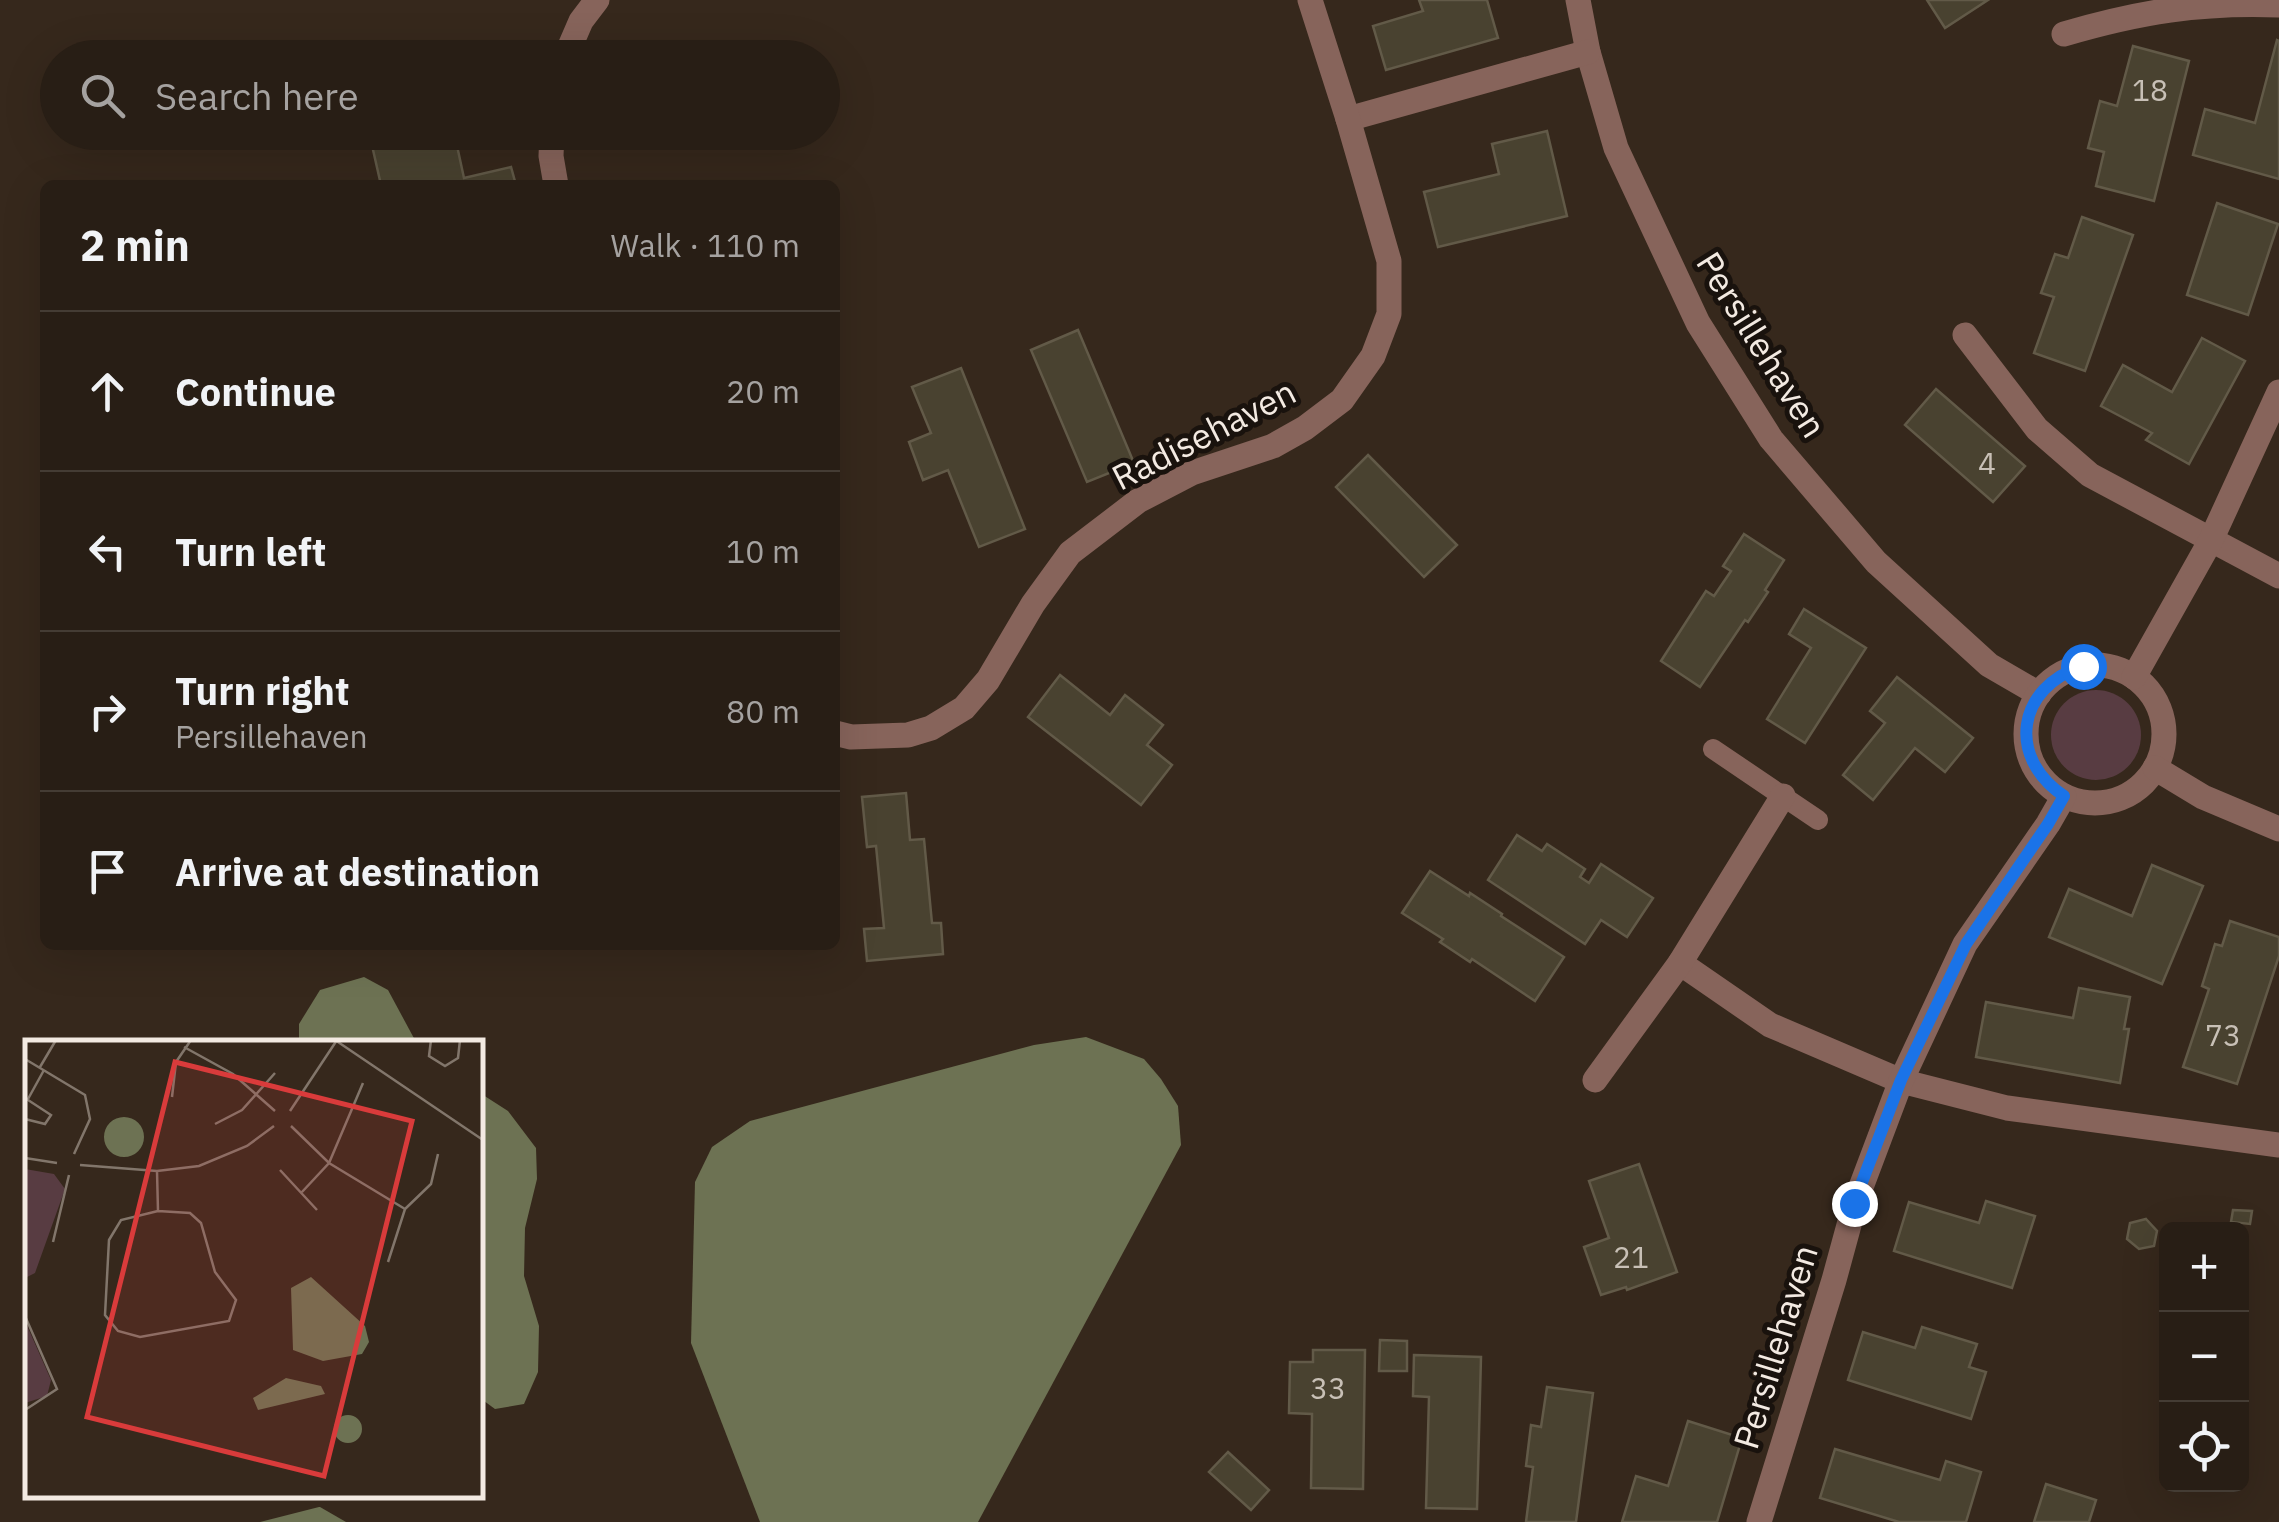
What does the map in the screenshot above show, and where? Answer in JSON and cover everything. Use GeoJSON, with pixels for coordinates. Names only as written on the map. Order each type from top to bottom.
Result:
{"type":"FeatureCollection","features":[{"type":"Feature","properties":{"kind":"street"},"geometry":{"type":"LineString","coordinates":[[573,40],[581,20],[597,0]]}},
{"type":"Feature","properties":{"kind":"street","name":"Radisehaven"},"geometry":{"type":"LineString","coordinates":[[840,734],[908,736],[931,728],[964,708],[988,680],[1032,604],[1070,553],[1138,501],[1192,473],[1273,446],[1306,428],[1342,400],[1372,356],[1389,314],[1389,261],[1310,0]]}},
{"type":"Feature","properties":{"kind":"street","name":"Persillehaven"},"geometry":{"type":"LineString","coordinates":[[1578,0],[1588,52],[1616,148],[1686,300],[1771,439],[1876,562],[1989,664],[2038,694]]}},
{"type":"Feature","properties":{"kind":"street"},"geometry":{"type":"LineString","coordinates":[[2064,34],[2120,18],[2188,6],[2279,5]]}},
{"type":"Feature","properties":{"kind":"street"},"geometry":{"type":"LineString","coordinates":[[1348,120],[1588,52]]}},
{"type":"Feature","properties":{"kind":"street"},"geometry":{"type":"LineString","coordinates":[[550,150],[555,180]]}},
{"type":"Feature","properties":{"kind":"street"},"geometry":{"type":"LineString","coordinates":[[1964,335],[2036,430],[2090,474],[2279,576]]}},
{"type":"Feature","properties":{"kind":"street"},"geometry":{"type":"LineString","coordinates":[[2134,678],[2211,540],[2279,392]]}},
{"type":"Feature","properties":{"kind":"street"},"geometry":{"type":"LineString","coordinates":[[2083,666],[2118,669],[2134,678],[2147,689],[2162,719],[2162,752],[2155,768],[2135,791],[2108,802],[2078,802],[2050,787],[2038,774],[2026,743],[2030,709],[2038,694],[2051,681],[2083,666]]}},
{"type":"Feature","properties":{"kind":"street"},"geometry":{"type":"LineString","coordinates":[[2155,768],[2203,797],[2279,828]]}},
{"type":"Feature","properties":{"kind":"street"},"geometry":{"type":"LineString","coordinates":[[1595,1080],[1680,963],[1783,796]]}},
{"type":"Feature","properties":{"kind":"street","name":"Persillehaven"},"geometry":{"type":"LineString","coordinates":[[1759,1522],[1854,1203],[1901,1080],[1966,944],[2064,796]]}},
{"type":"Feature","properties":{"kind":"street"},"geometry":{"type":"LineString","coordinates":[[1680,963],[1770,1025],[1901,1080],[2007,1108],[2279,1145]]}},
{"type":"Feature","properties":{"kind":"lane"},"geometry":{"type":"LineString","coordinates":[[1712,749],[1818,820]]}},
{"type":"Feature","properties":{"kind":"shaded area"},"geometry":{"type":"Polygon","coordinates":[[[2096,690],[2128,703],[2141,735],[2128,767],[2096,780],[2064,767],[2051,735],[2064,703],[2096,690]]]}},
{"type":"Feature","properties":{"kind":"shaded area"},"geometry":{"type":"Polygon","coordinates":[[[364,977],[388,990],[415,1040],[299,1040],[299,1024],[320,990],[364,977]]]}},
{"type":"Feature","properties":{"kind":"shaded area"},"geometry":{"type":"Polygon","coordinates":[[[1086,1037],[1144,1059],[1178,1106],[1181,1145],[978,1522],[760,1522],[691,1343],[695,1182],[712,1147],[750,1121],[1034,1045],[1086,1037]]]}},
{"type":"Feature","properties":{"kind":"shaded area"},"geometry":{"type":"Polygon","coordinates":[[[482,1094],[508,1111],[536,1148],[537,1179],[525,1228],[524,1276],[539,1326],[538,1372],[524,1404],[495,1409],[482,1399],[482,1094]]]}},
{"type":"Feature","properties":{"kind":"shaded area"},"geometry":{"type":"Polygon","coordinates":[[[319,1507],[346,1522],[260,1522],[319,1507]]]}},
{"type":"Feature","properties":{"kind":"building"},"geometry":{"type":"Polygon","coordinates":[[[1419,0],[1487,0],[1498,38],[1386,70],[1373,26],[1423,11],[1419,0]]]}},
{"type":"Feature","properties":{"kind":"building"},"geometry":{"type":"Polygon","coordinates":[[[1927,0],[1988,0],[1945,28],[1927,0]]]}},
{"type":"Feature","properties":{"kind":"building"},"geometry":{"type":"Polygon","coordinates":[[[2277,40],[2279,179],[2193,155],[2205,109],[2255,123],[2277,40]]]}},
{"type":"Feature","properties":{"kind":"building"},"geometry":{"type":"Polygon","coordinates":[[[2133,46],[2189,61],[2154,201],[2096,186],[2104,152],[2088,148],[2100,101],[2117,106],[2133,46]]]}},
{"type":"Feature","properties":{"kind":"building"},"geometry":{"type":"Polygon","coordinates":[[[1547,131],[1567,216],[1438,247],[1424,192],[1499,174],[1492,144],[1547,131]]]}},
{"type":"Feature","properties":{"kind":"building"},"geometry":{"type":"Polygon","coordinates":[[[373,150],[458,150],[464,178],[511,167],[515,180],[380,180],[373,150]]]}},
{"type":"Feature","properties":{"kind":"building"},"geometry":{"type":"Polygon","coordinates":[[[2217,203],[2278,224],[2248,315],[2187,295],[2217,203]]]}},
{"type":"Feature","properties":{"kind":"building"},"geometry":{"type":"Polygon","coordinates":[[[2082,217],[2133,235],[2085,371],[2034,353],[2054,297],[2041,293],[2055,254],[2068,258],[2082,217]]]}},
{"type":"Feature","properties":{"kind":"building"},"geometry":{"type":"Polygon","coordinates":[[[1078,330],[1134,463],[1087,482],[1031,350],[1078,330]]]}},
{"type":"Feature","properties":{"kind":"building"},"geometry":{"type":"Polygon","coordinates":[[[2202,338],[2245,361],[2189,464],[2146,440],[2152,433],[2101,406],[2123,365],[2172,392],[2202,338]]]}},
{"type":"Feature","properties":{"kind":"building"},"geometry":{"type":"Polygon","coordinates":[[[961,368],[1025,529],[979,547],[948,470],[923,480],[909,442],[931,433],[912,387],[961,368]]]}},
{"type":"Feature","properties":{"kind":"building"},"geometry":{"type":"Polygon","coordinates":[[[1936,389],[2025,466],[1993,502],[1905,425],[1936,389]]]}},
{"type":"Feature","properties":{"kind":"building"},"geometry":{"type":"Polygon","coordinates":[[[1368,455],[1457,545],[1424,577],[1336,487],[1368,455]]]}},
{"type":"Feature","properties":{"kind":"building"},"geometry":{"type":"Polygon","coordinates":[[[1744,534],[1784,560],[1765,590],[1768,592],[1700,687],[1661,661],[1706,591],[1714,596],[1731,571],[1723,566],[1744,534]]]}},
{"type":"Feature","properties":{"kind":"building"},"geometry":{"type":"Polygon","coordinates":[[[1804,609],[1866,648],[1805,743],[1767,719],[1811,648],[1789,634],[1804,609]]]}},
{"type":"Feature","properties":{"kind":"building"},"geometry":{"type":"Polygon","coordinates":[[[1060,675],[1110,715],[1125,695],[1163,725],[1147,745],[1172,765],[1141,805],[1028,717],[1060,675]]]}},
{"type":"Feature","properties":{"kind":"building"},"geometry":{"type":"Polygon","coordinates":[[[1897,677],[1973,738],[1945,772],[1915,748],[1873,800],[1843,775],[1885,723],[1870,711],[1897,677]]]}},
{"type":"Feature","properties":{"kind":"building"},"geometry":{"type":"Polygon","coordinates":[[[906,793],[910,840],[924,839],[932,923],[941,923],[943,954],[867,961],[864,929],[884,928],[876,846],[867,847],[862,797],[906,793]]]}},
{"type":"Feature","properties":{"kind":"building"},"geometry":{"type":"Polygon","coordinates":[[[1517,835],[1542,851],[1547,844],[1585,869],[1580,877],[1589,883],[1601,864],[1653,898],[1627,937],[1601,920],[1585,944],[1488,880],[1517,835]]]}},
{"type":"Feature","properties":{"kind":"building"},"geometry":{"type":"Polygon","coordinates":[[[2152,865],[2203,886],[2162,984],[2049,937],[2069,889],[2132,916],[2152,865]]]}},
{"type":"Feature","properties":{"kind":"building"},"geometry":{"type":"Polygon","coordinates":[[[1430,871],[1469,896],[1470,893],[1564,957],[1535,1001],[1472,959],[1470,962],[1402,913],[1430,871]]]}},
{"type":"Feature","properties":{"kind":"building"},"geometry":{"type":"Polygon","coordinates":[[[2230,921],[2279,937],[2279,956],[2237,1084],[2183,1067],[2209,989],[2202,986],[2215,944],[2222,946],[2230,921]]]}},
{"type":"Feature","properties":{"kind":"building"},"geometry":{"type":"Polygon","coordinates":[[[2079,988],[2130,997],[2120,1083],[1976,1057],[1986,1002],[2073,1018],[2079,988]]]}},
{"type":"Feature","properties":{"kind":"building"},"geometry":{"type":"Polygon","coordinates":[[[1639,1164],[1677,1272],[1601,1295],[1584,1247],[1609,1238],[1589,1181],[1639,1164]]]}},
{"type":"Feature","properties":{"kind":"building"},"geometry":{"type":"Polygon","coordinates":[[[1986,1201],[2035,1216],[2012,1288],[1894,1251],[1909,1202],[1979,1223],[1986,1201]]]}},
{"type":"Feature","properties":{"kind":"building"},"geometry":{"type":"Polygon","coordinates":[[[2233,1210],[2252,1211],[2250,1224],[2231,1222],[2233,1210]]]}},
{"type":"Feature","properties":{"kind":"building"},"geometry":{"type":"Polygon","coordinates":[[[2146,1219],[2157,1231],[2154,1246],[2139,1249],[2127,1239],[2130,1223],[2146,1219]]]}},
{"type":"Feature","properties":{"kind":"building"},"geometry":{"type":"Polygon","coordinates":[[[1922,1327],[1977,1344],[1969,1367],[1986,1372],[1971,1419],[1848,1380],[1863,1332],[1915,1348],[1922,1327]]]}},
{"type":"Feature","properties":{"kind":"building"},"geometry":{"type":"Polygon","coordinates":[[[1380,1340],[1407,1341],[1407,1371],[1379,1371],[1380,1340]]]}},
{"type":"Feature","properties":{"kind":"building"},"geometry":{"type":"Polygon","coordinates":[[[1313,1350],[1365,1350],[1363,1489],[1311,1488],[1312,1414],[1289,1413],[1290,1362],[1313,1362],[1313,1350]]]}},
{"type":"Feature","properties":{"kind":"building"},"geometry":{"type":"Polygon","coordinates":[[[1414,1355],[1481,1357],[1477,1509],[1426,1508],[1429,1397],[1413,1396],[1414,1355]]]}},
{"type":"Feature","properties":{"kind":"building"},"geometry":{"type":"Polygon","coordinates":[[[1547,1387],[1593,1393],[1576,1522],[1526,1522],[1533,1467],[1526,1466],[1531,1425],[1541,1427],[1547,1387]]]}},
{"type":"Feature","properties":{"kind":"building"},"geometry":{"type":"Polygon","coordinates":[[[1688,1421],[1742,1438],[1717,1522],[1622,1522],[1636,1476],[1668,1486],[1688,1421]]]}},
{"type":"Feature","properties":{"kind":"building"},"geometry":{"type":"Polygon","coordinates":[[[1835,1449],[1940,1480],[1946,1461],[1981,1472],[1966,1522],[1899,1522],[1820,1498],[1835,1449]]]}},
{"type":"Feature","properties":{"kind":"building"},"geometry":{"type":"Polygon","coordinates":[[[1228,1452],[1269,1490],[1251,1510],[1209,1472],[1228,1452]]]}},
{"type":"Feature","properties":{"kind":"building"},"geometry":{"type":"Polygon","coordinates":[[[2046,1484],[2096,1500],[2089,1522],[2034,1522],[2046,1484]]]}},
{"type":"Feature","properties":{"kind":"route"},"geometry":{"type":"LineString","coordinates":[[1854,1203],[1901,1080],[1966,944],[2064,796],[2038,774],[2026,743],[2026,726],[2038,694],[2051,681],[2083,666]]}}]}
